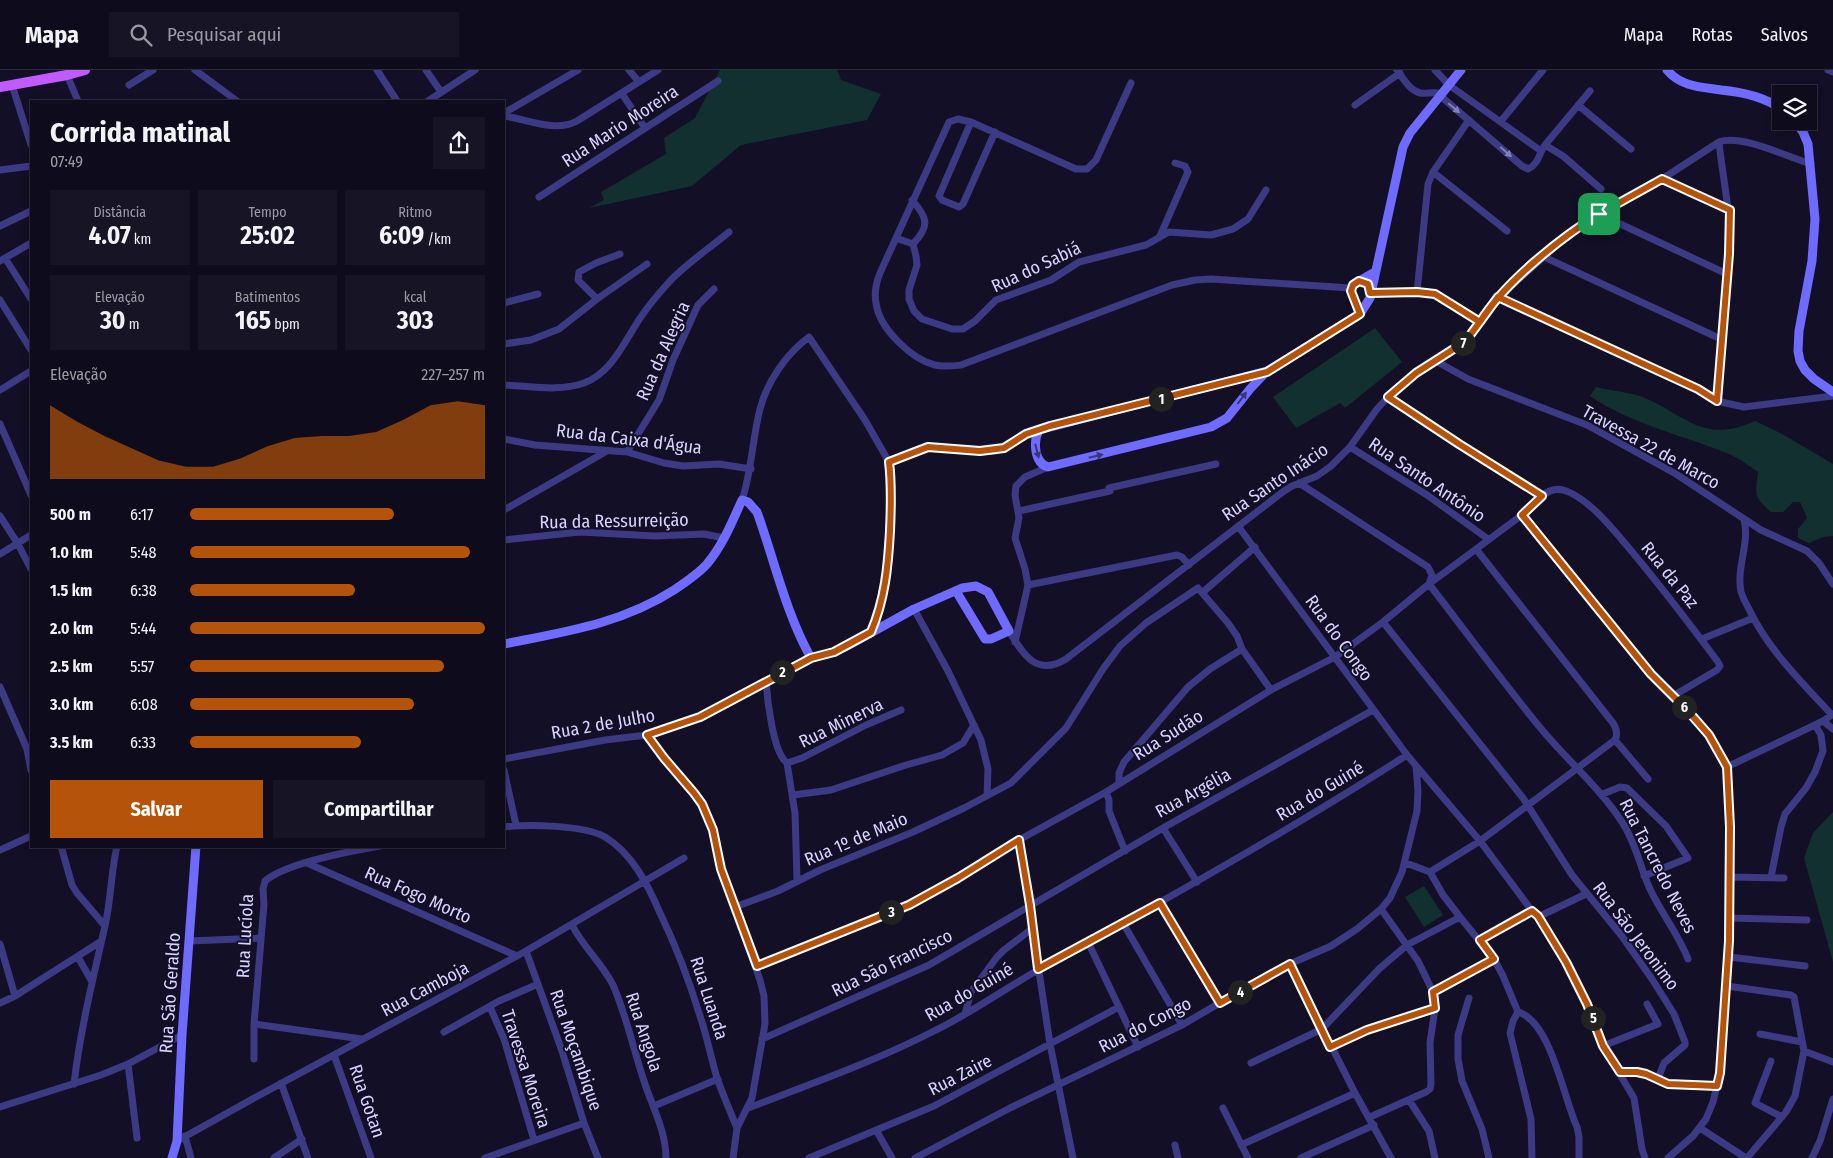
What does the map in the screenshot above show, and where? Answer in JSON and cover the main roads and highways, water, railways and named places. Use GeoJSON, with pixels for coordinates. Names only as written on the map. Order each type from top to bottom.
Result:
{"type":"FeatureCollection","features":[{"type":"Feature","properties":{"kind":"main road"},"geometry":{"type":"LineString","coordinates":[[0,87],[85,70]]}}]}
